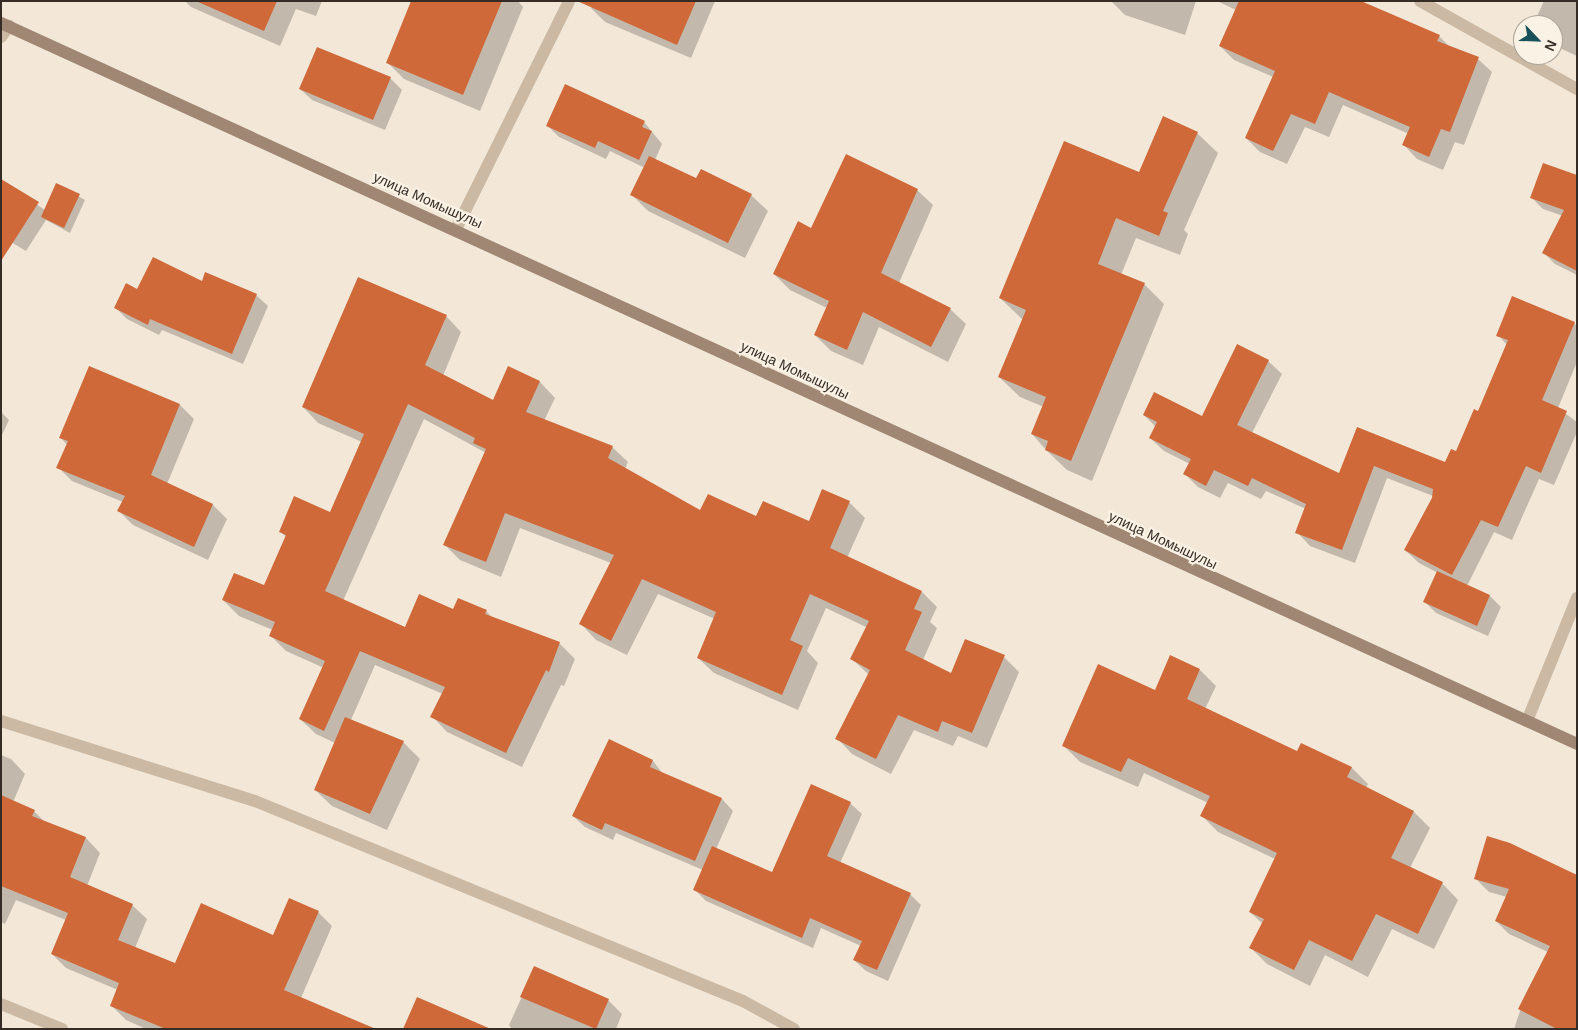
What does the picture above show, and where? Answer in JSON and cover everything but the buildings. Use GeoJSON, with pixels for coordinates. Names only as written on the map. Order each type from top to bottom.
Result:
{"type":"FeatureCollection","features":[{"type":"Feature","properties":{"kind":"street"},"geometry":{"type":"LineString","coordinates":[[456,229],[569,1]]}},
{"type":"Feature","properties":{"kind":"street"},"geometry":{"type":"LineString","coordinates":[[1420,1],[1577,90]]}},
{"type":"Feature","properties":{"kind":"street"},"geometry":{"type":"LineString","coordinates":[[1,37],[5,25]]}},
{"type":"Feature","properties":{"kind":"street","name":"улица Момышулы"},"geometry":{"type":"LineString","coordinates":[[5,25],[456,229],[1577,744]]}},
{"type":"Feature","properties":{"kind":"street"},"geometry":{"type":"LineString","coordinates":[[1527,722],[1577,598]]}},
{"type":"Feature","properties":{"kind":"street"},"geometry":{"type":"LineString","coordinates":[[1,721],[255,801],[743,1001],[794,1029]]}},
{"type":"Feature","properties":{"kind":"street"},"geometry":{"type":"LineString","coordinates":[[1,1004],[62,1029]]}}]}
